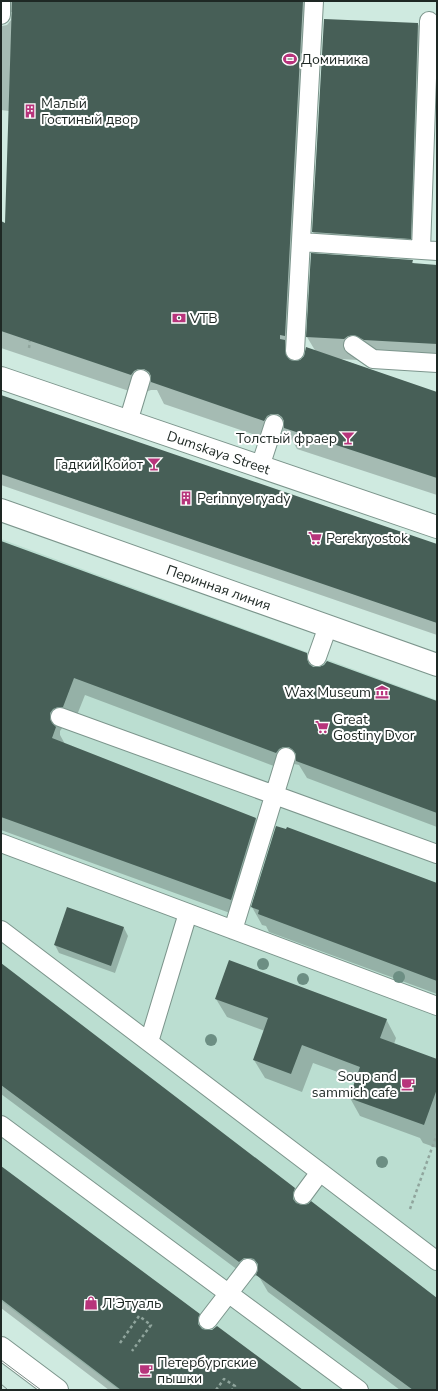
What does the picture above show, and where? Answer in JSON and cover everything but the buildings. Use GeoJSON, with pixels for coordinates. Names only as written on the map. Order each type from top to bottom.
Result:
{"type":"FeatureCollection","features":[{"type":"Feature","properties":{"kind":"street","name":"Dumskaya Street"},"geometry":{"type":"LineString","coordinates":[[1,378],[437,527]]}},
{"type":"Feature","properties":{"kind":"street","name":"Перинная линия"},"geometry":{"type":"LineString","coordinates":[[1,510],[437,665]]}},
{"type":"Feature","properties":{"kind":"street"},"geometry":{"type":"LineString","coordinates":[[1,1348],[57,1390]]}},
{"type":"Feature","properties":{"kind":"lane"},"geometry":{"type":"LineString","coordinates":[[1,1],[1,15]]}},
{"type":"Feature","properties":{"kind":"lane"},"geometry":{"type":"LineString","coordinates":[[299,345],[301,242],[314,1]]}},
{"type":"Feature","properties":{"kind":"lane"},"geometry":{"type":"LineString","coordinates":[[301,242],[429,250],[429,22]]}},
{"type":"Feature","properties":{"kind":"lane"},"geometry":{"type":"LineString","coordinates":[[353,345],[373,359],[437,363]]}},
{"type":"Feature","properties":{"kind":"lane"},"geometry":{"type":"LineString","coordinates":[[128,422],[142,379]]}},
{"type":"Feature","properties":{"kind":"lane"},"geometry":{"type":"LineString","coordinates":[[260,467],[274,424]]}},
{"type":"Feature","properties":{"kind":"lane"},"geometry":{"type":"LineString","coordinates":[[317,657],[328,626]]}},
{"type":"Feature","properties":{"kind":"lane"},"geometry":{"type":"LineString","coordinates":[[60,717],[437,854]]}},
{"type":"Feature","properties":{"kind":"lane"},"geometry":{"type":"LineString","coordinates":[[233,930],[286,757]]}},
{"type":"Feature","properties":{"kind":"lane"},"geometry":{"type":"LineString","coordinates":[[1,842],[437,1006]]}},
{"type":"Feature","properties":{"kind":"lane"},"geometry":{"type":"LineString","coordinates":[[149,1042],[188,913]]}},
{"type":"Feature","properties":{"kind":"lane"},"geometry":{"type":"LineString","coordinates":[[1,930],[437,1261]]}},
{"type":"Feature","properties":{"kind":"lane"},"geometry":{"type":"LineString","coordinates":[[1,1125],[359,1390]]}},
{"type":"Feature","properties":{"kind":"lane"},"geometry":{"type":"LineString","coordinates":[[304,1195],[320,1172]]}},
{"type":"Feature","properties":{"kind":"lane"},"geometry":{"type":"LineString","coordinates":[[208,1320],[248,1268]]}},
{"type":"Feature","properties":{"kind":"path"},"geometry":{"type":"LineString","coordinates":[[29,348],[30,341]]}},
{"type":"Feature","properties":{"kind":"path"},"geometry":{"type":"LineString","coordinates":[[402,1234],[437,1134]]}},
{"type":"Feature","properties":{"kind":"path"},"geometry":{"type":"LineString","coordinates":[[120,1343],[139,1316],[151,1325],[132,1351]]}},
{"type":"Feature","properties":{"kind":"path"},"geometry":{"type":"LineString","coordinates":[[216,1390],[224,1379],[235,1386],[232,1390]]}},
{"type":"Feature","properties":{"kind":"shaded area"},"geometry":{"type":"Polygon","coordinates":[[[1,539],[437,700],[437,1390],[119,1390],[1,1301],[1,539]]]}},
{"type":"Feature","properties":{"kind":"tram line"},"geometry":{"type":"LineString","coordinates":[[1,1360],[41,1390]]}},
{"type":"Feature","properties":{"kind":"tram line"},"geometry":{"type":"LineString","coordinates":[[1,1384],[8,1390]]}},
{"type":"Feature","properties":{"kind":"place","name":"Доминика"},"geometry":{"type":"Point","coordinates":[290,59]}},
{"type":"Feature","properties":{"kind":"place","name":"Малый Гостиный двор"},"geometry":{"type":"Point","coordinates":[30,111]}},
{"type":"Feature","properties":{"kind":"place","name":"VTB"},"geometry":{"type":"Point","coordinates":[179,318]}},
{"type":"Feature","properties":{"kind":"place","name":"Толстый фраер"},"geometry":{"type":"Point","coordinates":[348,438]}},
{"type":"Feature","properties":{"kind":"place","name":"Гадкий Койот"},"geometry":{"type":"Point","coordinates":[154,464]}},
{"type":"Feature","properties":{"kind":"place","name":"Perinnye ryady"},"geometry":{"type":"Point","coordinates":[186,498]}},
{"type":"Feature","properties":{"kind":"place","name":"Perekryostok"},"geometry":{"type":"Point","coordinates":[315,538]}},
{"type":"Feature","properties":{"kind":"place","name":"Wax Museum"},"geometry":{"type":"Point","coordinates":[382,692]}},
{"type":"Feature","properties":{"kind":"place","name":"Great Gostiny Dvor"},"geometry":{"type":"Point","coordinates":[322,727]}},
{"type":"Feature","properties":{"kind":"place","name":"Soup and sammich cafe"},"geometry":{"type":"Point","coordinates":[408,1084]}},
{"type":"Feature","properties":{"kind":"place","name":"Л'Этуаль"},"geometry":{"type":"Point","coordinates":[91,1303]}},
{"type":"Feature","properties":{"kind":"place","name":"Петербургские пышки"},"geometry":{"type":"Point","coordinates":[146,1370]}}]}
